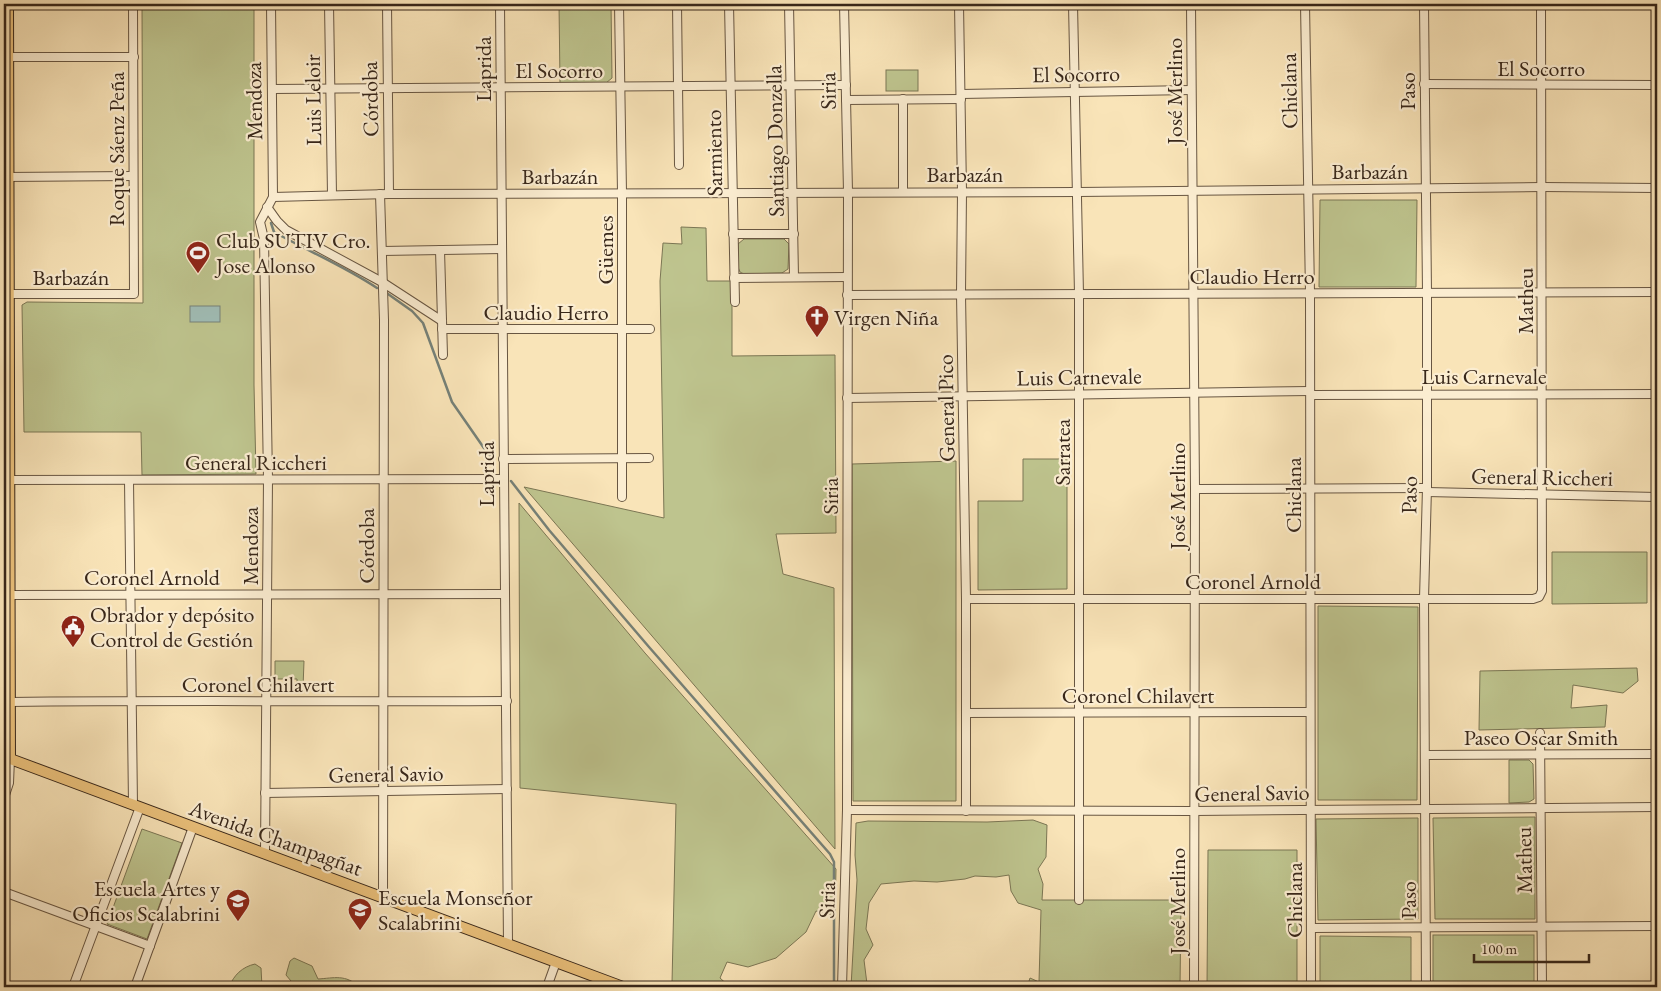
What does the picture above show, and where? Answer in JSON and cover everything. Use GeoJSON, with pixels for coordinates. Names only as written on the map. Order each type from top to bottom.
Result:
{"type":"FeatureCollection","features":[{"type":"Feature","properties":{"kind":"main road"},"geometry":{"type":"LineString","coordinates":[[7,758],[10,702],[9,480],[6,401],[6,57],[8,4]]}},
{"type":"Feature","properties":{"kind":"main road","name":"Avenida Champagñat"},"geometry":{"type":"LineString","coordinates":[[7,758],[623,987]]}},
{"type":"Feature","properties":{"kind":"street","name":"Roque Sáenz Peña"},"geometry":{"type":"LineString","coordinates":[[133,4],[134,294]]}},
{"type":"Feature","properties":{"kind":"street","name":"Mendoza"},"geometry":{"type":"LineString","coordinates":[[265,854],[268,479],[264,239],[260,222],[273,197],[271,4]]}},
{"type":"Feature","properties":{"kind":"street","name":"Luis Leloir"},"geometry":{"type":"LineString","coordinates":[[329,4],[332,195]]}},
{"type":"Feature","properties":{"kind":"street","name":"Córdoba"},"geometry":{"type":"LineString","coordinates":[[387,4],[389,194]]}},
{"type":"Feature","properties":{"kind":"street","name":"Laprida"},"geometry":{"type":"LineString","coordinates":[[500,4],[508,944]]}},
{"type":"Feature","properties":{"kind":"street","name":"Güemes"},"geometry":{"type":"LineString","coordinates":[[619,4],[623,329],[622,496]]}},
{"type":"Feature","properties":{"kind":"street"},"geometry":{"type":"LineString","coordinates":[[677,4],[679,165]]}},
{"type":"Feature","properties":{"kind":"street","name":"Sarmiento"},"geometry":{"type":"LineString","coordinates":[[729,4],[735,302]]}},
{"type":"Feature","properties":{"kind":"street","name":"Santiago Donzella"},"geometry":{"type":"LineString","coordinates":[[789,4],[794,277]]}},
{"type":"Feature","properties":{"kind":"street","name":"Siria"},"geometry":{"type":"LineString","coordinates":[[842,987],[847,810],[848,192],[844,4]]}},
{"type":"Feature","properties":{"kind":"street","name":"General Pico"},"geometry":{"type":"LineString","coordinates":[[959,4],[966,599],[966,811]]}},
{"type":"Feature","properties":{"kind":"street","name":"Sarratea"},"geometry":{"type":"LineString","coordinates":[[1074,4],[1079,294],[1079,900]]}},
{"type":"Feature","properties":{"kind":"street","name":"José Merlino"},"geometry":{"type":"LineString","coordinates":[[1191,4],[1195,489],[1194,987]]}},
{"type":"Feature","properties":{"kind":"street","name":"Chiclana"},"geometry":{"type":"LineString","coordinates":[[1305,4],[1310,293],[1311,987]]}},
{"type":"Feature","properties":{"kind":"street","name":"Paso"},"geometry":{"type":"LineString","coordinates":[[1424,4],[1427,293],[1427,490],[1424,600],[1426,987]]}},
{"type":"Feature","properties":{"kind":"street","name":"Matheu"},"geometry":{"type":"LineString","coordinates":[[1539,597],[1542,591],[1541,4]]}},
{"type":"Feature","properties":{"kind":"street"},"geometry":{"type":"LineString","coordinates":[[6,57],[134,57]]}},
{"type":"Feature","properties":{"kind":"street","name":"El Socorro"},"geometry":{"type":"LineString","coordinates":[[1424,84],[1657,86]]}},
{"type":"Feature","properties":{"kind":"street","name":"El Socorro"},"geometry":{"type":"LineString","coordinates":[[272,89],[846,85]]}},
{"type":"Feature","properties":{"kind":"street","name":"El Socorro"},"geometry":{"type":"LineString","coordinates":[[846,100],[1076,91],[1192,90]]}},
{"type":"Feature","properties":{"kind":"street"},"geometry":{"type":"LineString","coordinates":[[903,192],[904,99]]}},
{"type":"Feature","properties":{"kind":"street"},"geometry":{"type":"LineString","coordinates":[[6,177],[133,176]]}},
{"type":"Feature","properties":{"kind":"street","name":"Barbazán"},"geometry":{"type":"LineString","coordinates":[[273,197],[380,194],[1078,192],[1542,187],[1657,188]]}},
{"type":"Feature","properties":{"kind":"street","name":"Córdoba"},"geometry":{"type":"LineString","coordinates":[[380,194],[382,251],[384,702],[383,897]]}},
{"type":"Feature","properties":{"kind":"street"},"geometry":{"type":"LineString","coordinates":[[267,207],[286,230],[382,282],[442,325]]}},
{"type":"Feature","properties":{"kind":"street"},"geometry":{"type":"LineString","coordinates":[[733,234],[794,234]]}},
{"type":"Feature","properties":{"kind":"street"},"geometry":{"type":"LineString","coordinates":[[382,251],[502,249]]}},
{"type":"Feature","properties":{"kind":"street"},"geometry":{"type":"LineString","coordinates":[[440,250],[442,355]]}},
{"type":"Feature","properties":{"kind":"street"},"geometry":{"type":"LineString","coordinates":[[734,278],[847,277]]}},
{"type":"Feature","properties":{"kind":"street","name":"Claudio Herro"},"geometry":{"type":"LineString","coordinates":[[847,295],[1657,292]]}},
{"type":"Feature","properties":{"kind":"street","name":"Barbazán"},"geometry":{"type":"LineString","coordinates":[[6,294],[134,294]]}},
{"type":"Feature","properties":{"kind":"street","name":"Claudio Herro"},"geometry":{"type":"LineString","coordinates":[[442,325],[504,329],[650,329]]}},
{"type":"Feature","properties":{"kind":"street","name":"Luis Carnevale"},"geometry":{"type":"LineString","coordinates":[[847,398],[1194,393],[1657,394]]}},
{"type":"Feature","properties":{"kind":"street"},"geometry":{"type":"LineString","coordinates":[[503,460],[648,458]]}},
{"type":"Feature","properties":{"kind":"street","name":"General Riccheri"},"geometry":{"type":"LineString","coordinates":[[9,480],[503,479]]}},
{"type":"Feature","properties":{"kind":"street"},"geometry":{"type":"LineString","coordinates":[[73,987],[137,806],[129,480]]}},
{"type":"Feature","properties":{"kind":"street","name":"General Riccheri"},"geometry":{"type":"LineString","coordinates":[[1195,489],[1427,490],[1541,495],[1657,497]]}},
{"type":"Feature","properties":{"kind":"street","name":"Coronel Arnold"},"geometry":{"type":"LineString","coordinates":[[9,594],[505,594]]}},
{"type":"Feature","properties":{"kind":"street","name":"Coronel Arnold"},"geometry":{"type":"LineString","coordinates":[[966,599],[1424,600],[1533,599],[1539,597]]}},
{"type":"Feature","properties":{"kind":"street","name":"Coronel Chilavert"},"geometry":{"type":"LineString","coordinates":[[10,702],[133,700],[384,702],[507,700]]}},
{"type":"Feature","properties":{"kind":"street","name":"Coronel Chilavert"},"geometry":{"type":"LineString","coordinates":[[966,713],[1310,712]]}},
{"type":"Feature","properties":{"kind":"street","name":"Matheu"},"geometry":{"type":"LineString","coordinates":[[1540,733],[1542,987]]}},
{"type":"Feature","properties":{"kind":"street","name":"Paseo Oscar Smith"},"geometry":{"type":"LineString","coordinates":[[1426,755],[1657,754]]}},
{"type":"Feature","properties":{"kind":"street"},"geometry":{"type":"LineString","coordinates":[[4,798],[9,783],[7,758]]}},
{"type":"Feature","properties":{"kind":"street","name":"General Savio"},"geometry":{"type":"LineString","coordinates":[[265,793],[507,789]]}},
{"type":"Feature","properties":{"kind":"street","name":"General Savio"},"geometry":{"type":"LineString","coordinates":[[847,810],[1194,811],[1657,807]]}},
{"type":"Feature","properties":{"kind":"street"},"geometry":{"type":"LineString","coordinates":[[136,987],[193,827]]}},
{"type":"Feature","properties":{"kind":"street"},"geometry":{"type":"LineString","coordinates":[[4,892],[150,946]]}},
{"type":"Feature","properties":{"kind":"street"},"geometry":{"type":"LineString","coordinates":[[1311,928],[1657,926]]}},
{"type":"Feature","properties":{"kind":"street"},"geometry":{"type":"LineString","coordinates":[[547,987],[556,962]]}},
{"type":"Feature","properties":{"kind":"green space"},"geometry":{"type":"Polygon","coordinates":[[[142,4],[254,4],[254,385],[256,474],[142,475],[141,432],[24,432],[22,305],[27,302],[143,303],[142,4]]]}},
{"type":"Feature","properties":{"kind":"green space"},"geometry":{"type":"Polygon","coordinates":[[[559,4],[611,4],[612,78],[606,83],[560,83],[559,4]]]}},
{"type":"Feature","properties":{"kind":"green space"},"geometry":{"type":"Polygon","coordinates":[[[886,70],[918,70],[918,91],[886,91],[886,70]]]}},
{"type":"Feature","properties":{"kind":"green space"},"geometry":{"type":"Polygon","coordinates":[[[1320,200],[1417,200],[1416,287],[1319,287],[1320,200]]]}},
{"type":"Feature","properties":{"kind":"green space"},"geometry":{"type":"Polygon","coordinates":[[[681,227],[706,228],[707,281],[732,281],[732,356],[835,355],[836,533],[776,534],[783,574],[834,588],[835,849],[524,487],[664,518],[660,281],[663,243],[682,244],[681,227]]]}},
{"type":"Feature","properties":{"kind":"green space"},"geometry":{"type":"Polygon","coordinates":[[[744,239],[784,239],[789,244],[788,269],[782,273],[744,274],[740,272],[738,267],[738,244],[744,239]]]}},
{"type":"Feature","properties":{"kind":"green space"},"geometry":{"type":"Polygon","coordinates":[[[1023,459],[1067,459],[1067,589],[978,590],[978,501],[1023,501],[1023,459]]]}},
{"type":"Feature","properties":{"kind":"green space"},"geometry":{"type":"Polygon","coordinates":[[[956,461],[956,801],[853,801],[852,464],[956,461]]]}},
{"type":"Feature","properties":{"kind":"green space"},"geometry":{"type":"Polygon","coordinates":[[[519,503],[645,653],[836,869],[835,916],[816,911],[806,932],[776,958],[748,967],[727,962],[720,978],[730,987],[684,987],[672,983],[676,804],[520,788],[519,503]]]}},
{"type":"Feature","properties":{"kind":"green space"},"geometry":{"type":"Polygon","coordinates":[[[1552,552],[1647,552],[1647,603],[1552,604],[1552,552]]]}},
{"type":"Feature","properties":{"kind":"green space"},"geometry":{"type":"Polygon","coordinates":[[[1318,606],[1418,607],[1417,800],[1318,800],[1318,606]]]}},
{"type":"Feature","properties":{"kind":"green space"},"geometry":{"type":"Polygon","coordinates":[[[275,661],[304,661],[303,688],[297,688],[297,679],[275,679],[275,661]]]}},
{"type":"Feature","properties":{"kind":"green space"},"geometry":{"type":"Polygon","coordinates":[[[1637,668],[1638,681],[1623,693],[1573,685],[1571,708],[1607,705],[1605,727],[1479,730],[1480,671],[1637,668]]]}},
{"type":"Feature","properties":{"kind":"green space"},"geometry":{"type":"Polygon","coordinates":[[[1509,760],[1529,760],[1533,764],[1534,799],[1529,802],[1509,803],[1509,760]]]}},
{"type":"Feature","properties":{"kind":"green space"},"geometry":{"type":"Polygon","coordinates":[[[1535,817],[1535,919],[1435,919],[1433,818],[1535,817]]]}},
{"type":"Feature","properties":{"kind":"green space"},"geometry":{"type":"Polygon","coordinates":[[[1418,818],[1418,919],[1318,920],[1316,819],[1418,818]]]}},
{"type":"Feature","properties":{"kind":"green space"},"geometry":{"type":"Polygon","coordinates":[[[1033,820],[1047,825],[1046,857],[1038,869],[1043,884],[1042,900],[1181,900],[1180,987],[1027,987],[1030,978],[1039,982],[1041,910],[1018,903],[1011,891],[1009,875],[996,877],[975,876],[937,882],[914,881],[881,884],[869,903],[866,929],[873,945],[864,960],[869,987],[851,987],[857,880],[855,855],[856,823],[868,821],[987,822],[1033,820]]]}},
{"type":"Feature","properties":{"kind":"green space"},"geometry":{"type":"Polygon","coordinates":[[[142,829],[182,843],[147,939],[107,924],[142,829]]]}},
{"type":"Feature","properties":{"kind":"green space"},"geometry":{"type":"Polygon","coordinates":[[[1208,850],[1297,850],[1297,987],[1207,987],[1208,850]]]}},
{"type":"Feature","properties":{"kind":"green space"},"geometry":{"type":"Polygon","coordinates":[[[1433,935],[1534,935],[1534,987],[1433,987],[1433,935]]]}},
{"type":"Feature","properties":{"kind":"green space"},"geometry":{"type":"Polygon","coordinates":[[[1320,936],[1411,937],[1411,987],[1320,987],[1320,936]]]}},
{"type":"Feature","properties":{"kind":"green space"},"geometry":{"type":"Polygon","coordinates":[[[294,958],[312,966],[318,979],[345,978],[359,987],[296,987],[286,975],[290,961],[294,958]]]}},
{"type":"Feature","properties":{"kind":"green space"},"geometry":{"type":"Polygon","coordinates":[[[255,964],[261,968],[262,987],[229,987],[239,972],[255,964]]]}},
{"type":"Feature","properties":{"kind":"water"},"geometry":{"type":"Polygon","coordinates":[[[190,306],[220,306],[220,322],[190,322],[190,306]]]}},
{"type":"Feature","properties":{"kind":"waterway"},"geometry":{"type":"LineString","coordinates":[[271,223],[274,232],[377,288]]}},
{"type":"Feature","properties":{"kind":"waterway"},"geometry":{"type":"LineString","coordinates":[[388,294],[412,311],[423,323],[452,402],[486,451],[493,458]]}},
{"type":"Feature","properties":{"kind":"waterway"},"geometry":{"type":"LineString","coordinates":[[511,481],[549,530],[649,647],[830,854],[834,862],[834,987]]}},
{"type":"Feature","properties":{"kind":"place","name":"Club SUTIV Cro. Jose Alonso"},"geometry":{"type":"Point","coordinates":[198,274]}},
{"type":"Feature","properties":{"kind":"place","name":"Virgen Niña"},"geometry":{"type":"Point","coordinates":[817,338]}},
{"type":"Feature","properties":{"kind":"place","name":"Obrador y depósito Control de Gestión"},"geometry":{"type":"Point","coordinates":[73,648]}},
{"type":"Feature","properties":{"kind":"place","name":"Escuela Artes y Oficios Scalabrini"},"geometry":{"type":"Point","coordinates":[238,922]}},
{"type":"Feature","properties":{"kind":"place","name":"Escuela Monseñor Scalabrini"},"geometry":{"type":"Point","coordinates":[360,931]}}]}
